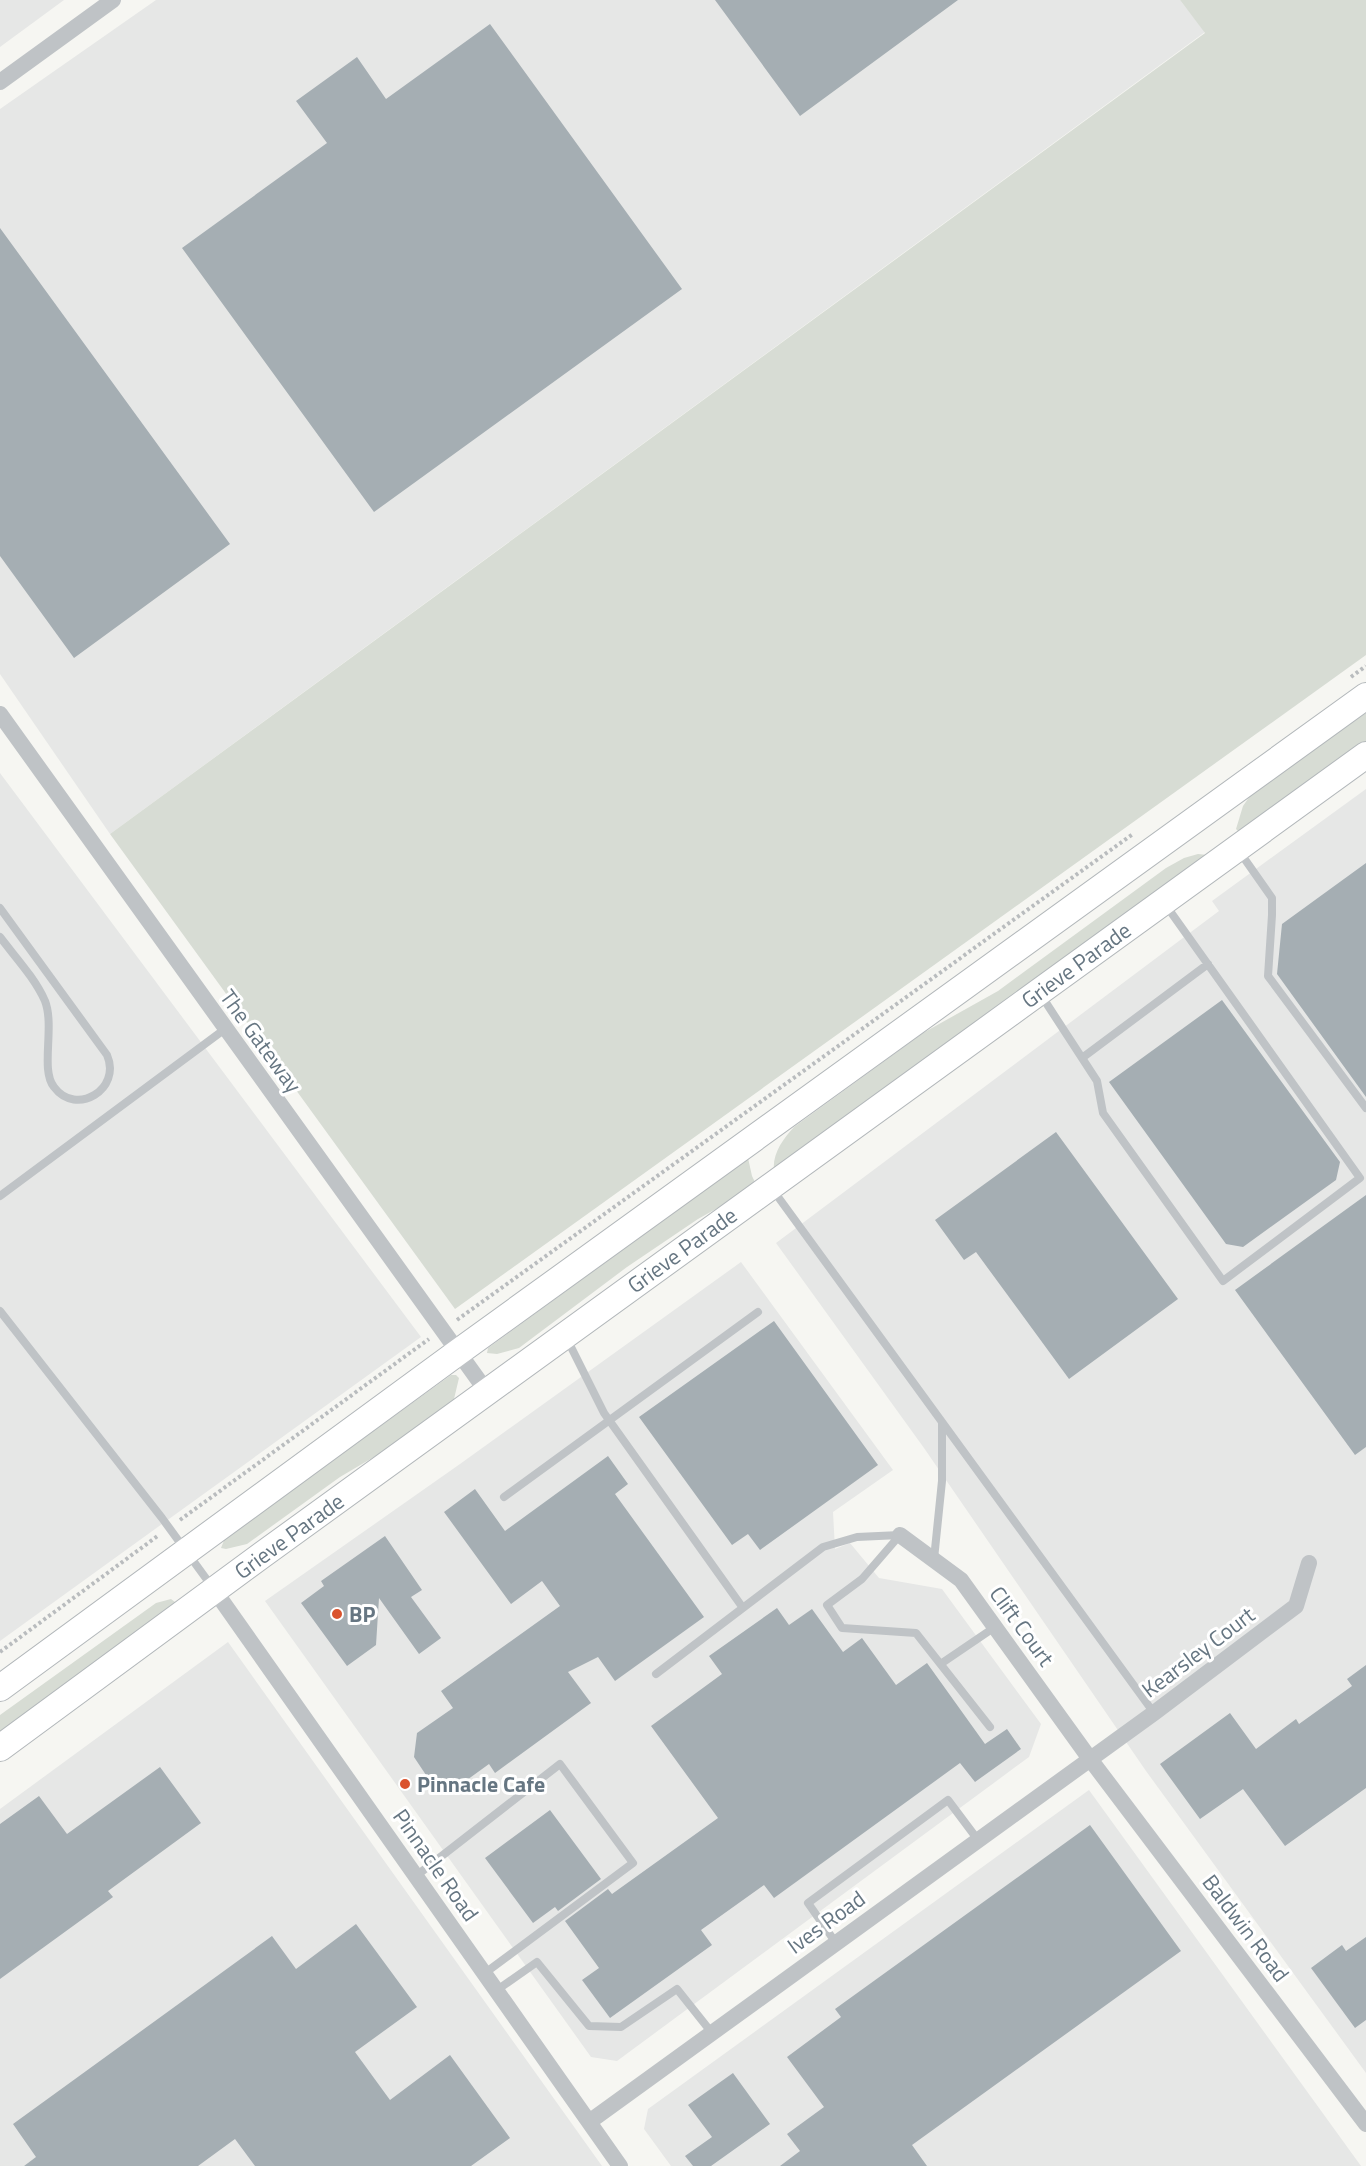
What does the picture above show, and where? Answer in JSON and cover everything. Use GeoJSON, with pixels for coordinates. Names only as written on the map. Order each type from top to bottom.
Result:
{"type":"FeatureCollection","features":[{"type":"Feature","properties":{"kind":"main road"},"geometry":{"type":"LineString","coordinates":[[0,1688],[1356,688]]}},
{"type":"Feature","properties":{"kind":"main road","name":"Grieve Parade"},"geometry":{"type":"LineString","coordinates":[[0,1748],[565,1335],[1366,755]]}},
{"type":"Feature","properties":{"kind":"street"},"geometry":{"type":"LineString","coordinates":[[0,82],[114,0]]}},
{"type":"Feature","properties":{"kind":"street","name":"The Gateway"},"geometry":{"type":"LineString","coordinates":[[0,714],[487,1392]]}},
{"type":"Feature","properties":{"kind":"street","name":"Clift Court"},"geometry":{"type":"LineString","coordinates":[[900,1535],[961,1580],[1090,1759]]}},
{"type":"Feature","properties":{"kind":"street","name":"Kearsley Court"},"geometry":{"type":"LineString","coordinates":[[1090,1759],[1296,1606],[1309,1563]]}},
{"type":"Feature","properties":{"kind":"street","name":"Pinnacle Road"},"geometry":{"type":"LineString","coordinates":[[215,1591],[620,2166]]}},
{"type":"Feature","properties":{"kind":"street","name":"Ives Road"},"geometry":{"type":"LineString","coordinates":[[589,2121],[1090,1759]]}},
{"type":"Feature","properties":{"kind":"street","name":"Baldwin Road"},"geometry":{"type":"LineString","coordinates":[[1090,1759],[1366,2124]]}},
{"type":"Feature","properties":{"kind":"lane"},"geometry":{"type":"LineString","coordinates":[[1237,848],[1272,898],[1268,976],[1366,1108]]}},
{"type":"Feature","properties":{"kind":"lane"},"geometry":{"type":"LineString","coordinates":[[1039,992],[1097,1082],[1103,1113],[1223,1281],[1360,1178],[1164,902]]}},
{"type":"Feature","properties":{"kind":"lane"},"geometry":{"type":"LineString","coordinates":[[0,908],[107,1055],[110,1061],[110,1076],[95,1095],[88,1098],[70,1099],[58,1093],[49,1081],[50,1023],[45,1002],[35,984],[0,937]]}},
{"type":"Feature","properties":{"kind":"lane"},"geometry":{"type":"LineString","coordinates":[[1082,1058],[1208,964]]}},
{"type":"Feature","properties":{"kind":"lane"},"geometry":{"type":"LineString","coordinates":[[0,1196],[225,1029]]}},
{"type":"Feature","properties":{"kind":"lane"},"geometry":{"type":"LineString","coordinates":[[770,1187],[1154,1713]]}},
{"type":"Feature","properties":{"kind":"lane"},"geometry":{"type":"LineString","coordinates":[[0,1311],[170,1528],[215,1591]]}},
{"type":"Feature","properties":{"kind":"lane"},"geometry":{"type":"LineString","coordinates":[[504,1497],[758,1312]]}},
{"type":"Feature","properties":{"kind":"lane"},"geometry":{"type":"LineString","coordinates":[[565,1335],[604,1413],[743,1608]]}},
{"type":"Feature","properties":{"kind":"lane"},"geometry":{"type":"LineString","coordinates":[[933,1560],[942,1481],[942,1423]]}},
{"type":"Feature","properties":{"kind":"lane"},"geometry":{"type":"LineString","coordinates":[[656,1674],[823,1547],[857,1537],[900,1535]]}},
{"type":"Feature","properties":{"kind":"lane"},"geometry":{"type":"LineString","coordinates":[[900,1535],[862,1579],[827,1605],[842,1628],[916,1634],[942,1663],[990,1727]]}},
{"type":"Feature","properties":{"kind":"lane"},"geometry":{"type":"LineString","coordinates":[[942,1663],[995,1627]]}},
{"type":"Feature","properties":{"kind":"lane"},"geometry":{"type":"LineString","coordinates":[[416,1876],[560,1764],[633,1863],[484,1973]]}},
{"type":"Feature","properties":{"kind":"lane"},"geometry":{"type":"LineString","coordinates":[[836,1943],[808,1903],[948,1800],[978,1840]]}},
{"type":"Feature","properties":{"kind":"lane"},"geometry":{"type":"LineString","coordinates":[[497,1990],[537,1962],[588,2026],[621,2027],[677,1989],[712,2033]]}},
{"type":"Feature","properties":{"kind":"path"},"geometry":{"type":"LineString","coordinates":[[1356,688],[1366,666]]}},
{"type":"Feature","properties":{"kind":"path"},"geometry":{"type":"LineString","coordinates":[[0,1652],[441,1331],[1135,832]]}},
{"type":"Feature","properties":{"kind":"shaded area"},"geometry":{"type":"Polygon","coordinates":[[[0,0],[64,0],[0,47],[0,0]]]}},
{"type":"Feature","properties":{"kind":"shaded area"},"geometry":{"type":"Polygon","coordinates":[[[156,0],[1180,0],[1205,32],[110,834],[0,674],[0,109],[156,0]]]}},
{"type":"Feature","properties":{"kind":"shaded area"},"geometry":{"type":"Polygon","coordinates":[[[1180,0],[1366,0],[1366,655],[455,1309],[110,834],[1205,33],[1180,0]]]}},
{"type":"Feature","properties":{"kind":"shaded area"},"geometry":{"type":"Polygon","coordinates":[[[1366,713],[1366,744],[1241,834],[1236,829],[1243,806],[1252,793],[1366,713]]]}},
{"type":"Feature","properties":{"kind":"shaded area"},"geometry":{"type":"Polygon","coordinates":[[[0,773],[421,1337],[0,1641],[0,773]]]}},
{"type":"Feature","properties":{"kind":"shaded area"},"geometry":{"type":"Polygon","coordinates":[[[1366,789],[1366,2073],[1146,1771],[924,1448],[776,1243],[1219,911],[1212,901],[1366,789]]]}},
{"type":"Feature","properties":{"kind":"shaded area"},"geometry":{"type":"Polygon","coordinates":[[[1198,854],[1208,855],[774,1171],[775,1159],[782,1142],[794,1127],[923,1033],[998,991],[1166,868],[1184,858],[1198,854]]]}},
{"type":"Feature","properties":{"kind":"shaded area"},"geometry":{"type":"Polygon","coordinates":[[[748,1158],[757,1186],[698,1219],[627,1267],[519,1348],[497,1354],[487,1353],[488,1348],[748,1158]]]}},
{"type":"Feature","properties":{"kind":"shaded area"},"geometry":{"type":"Polygon","coordinates":[[[741,1262],[893,1470],[833,1512],[835,1549],[850,1543],[879,1578],[942,1589],[1041,1724],[1029,1757],[617,2061],[591,2057],[265,1601],[741,1262]]]}},
{"type":"Feature","properties":{"kind":"shaded area"},"geometry":{"type":"Polygon","coordinates":[[[451,1375],[459,1378],[454,1399],[428,1425],[340,1477],[247,1544],[221,1548],[225,1538],[451,1375]]]}},
{"type":"Feature","properties":{"kind":"shaded area"},"geometry":{"type":"Polygon","coordinates":[[[171,1599],[175,1602],[175,1606],[0,1737],[0,1715],[156,1603],[171,1599]]]}},
{"type":"Feature","properties":{"kind":"shaded area"},"geometry":{"type":"Polygon","coordinates":[[[228,1642],[602,2166],[0,2166],[0,1809],[228,1642]]]}},
{"type":"Feature","properties":{"kind":"shaded area"},"geometry":{"type":"Polygon","coordinates":[[[1089,1790],[1361,2166],[671,2166],[644,2129],[648,2109],[1089,1790]]]}},
{"type":"Feature","properties":{"kind":"building"},"geometry":{"type":"Polygon","coordinates":[[[715,0],[958,0],[800,116],[715,0]]]}},
{"type":"Feature","properties":{"kind":"building"},"geometry":{"type":"Polygon","coordinates":[[[490,24],[682,289],[374,512],[182,248],[327,143],[296,101],[357,57],[386,99],[490,24]]]}},
{"type":"Feature","properties":{"kind":"building"},"geometry":{"type":"Polygon","coordinates":[[[0,228],[230,544],[74,658],[0,556],[0,228]]]}},
{"type":"Feature","properties":{"kind":"building"},"geometry":{"type":"Polygon","coordinates":[[[1366,863],[1366,1097],[1277,974],[1282,924],[1366,863]]]}},
{"type":"Feature","properties":{"kind":"building"},"geometry":{"type":"Polygon","coordinates":[[[1222,1000],[1340,1162],[1336,1180],[1243,1247],[1226,1244],[1109,1082],[1222,1000]]]}},
{"type":"Feature","properties":{"kind":"building"},"geometry":{"type":"Polygon","coordinates":[[[1056,1132],[1178,1299],[1069,1379],[976,1252],[964,1260],[935,1220],[1056,1132]]]}},
{"type":"Feature","properties":{"kind":"building"},"geometry":{"type":"Polygon","coordinates":[[[1366,1195],[1366,1447],[1355,1455],[1235,1290],[1366,1195]]]}},
{"type":"Feature","properties":{"kind":"building"},"geometry":{"type":"Polygon","coordinates":[[[774,1321],[878,1465],[760,1550],[748,1534],[732,1545],[639,1417],[774,1321]]]}},
{"type":"Feature","properties":{"kind":"building"},"geometry":{"type":"Polygon","coordinates":[[[608,1456],[628,1484],[615,1494],[704,1617],[615,1681],[598,1657],[568,1672],[591,1703],[495,1773],[489,1764],[449,1793],[432,1791],[422,1778],[426,1775],[414,1757],[417,1733],[453,1708],[441,1691],[560,1606],[542,1581],[511,1604],[444,1512],[475,1489],[505,1531],[608,1456]]]}},
{"type":"Feature","properties":{"kind":"building"},"geometry":{"type":"Polygon","coordinates":[[[385,1536],[422,1590],[411,1597],[441,1638],[419,1654],[379,1598],[376,1645],[347,1666],[301,1603],[324,1586],[321,1581],[385,1536]]]}},
{"type":"Feature","properties":{"kind":"building"},"geometry":{"type":"Polygon","coordinates":[[[777,1608],[789,1625],[812,1609],[843,1652],[862,1638],[896,1685],[927,1663],[985,1744],[1007,1729],[1021,1749],[975,1782],[960,1763],[774,1898],[764,1885],[701,1930],[712,1945],[610,2018],[582,1980],[599,1968],[565,1921],[608,1889],[612,1894],[718,1818],[651,1726],[722,1674],[709,1656],[777,1608]]]}},
{"type":"Feature","properties":{"kind":"building"},"geometry":{"type":"Polygon","coordinates":[[[1366,1665],[1366,1788],[1285,1846],[1243,1789],[1200,1819],[1160,1764],[1230,1713],[1256,1749],[1296,1719],[1299,1724],[1352,1686],[1347,1679],[1366,1665]]]}},
{"type":"Feature","properties":{"kind":"building"},"geometry":{"type":"Polygon","coordinates":[[[160,1767],[201,1823],[108,1891],[113,1897],[0,1979],[0,1824],[39,1796],[67,1834],[160,1767]]]}},
{"type":"Feature","properties":{"kind":"building"},"geometry":{"type":"Polygon","coordinates":[[[550,1810],[601,1879],[558,1911],[555,1907],[533,1923],[485,1858],[550,1810]]]}},
{"type":"Feature","properties":{"kind":"building"},"geometry":{"type":"Polygon","coordinates":[[[1090,1825],[1181,1951],[912,2145],[927,2166],[780,2166],[800,2151],[787,2134],[824,2107],[787,2057],[841,2017],[835,2009],[1090,1825]]]}},
{"type":"Feature","properties":{"kind":"building"},"geometry":{"type":"Polygon","coordinates":[[[356,1924],[417,2007],[355,2052],[390,2100],[450,2055],[510,2138],[471,2166],[255,2166],[235,2139],[198,2166],[24,2166],[36,2157],[13,2124],[272,1936],[296,1969],[356,1924]]]}},
{"type":"Feature","properties":{"kind":"building"},"geometry":{"type":"Polygon","coordinates":[[[1366,1937],[1366,2020],[1355,2028],[1311,1968],[1342,1945],[1346,1951],[1366,1937]]]}},
{"type":"Feature","properties":{"kind":"building"},"geometry":{"type":"Polygon","coordinates":[[[733,2073],[770,2124],[711,2166],[693,2166],[685,2156],[712,2137],[688,2105],[733,2073]]]}},
{"type":"Feature","properties":{"kind":"place","name":"BP"},"geometry":{"type":"Point","coordinates":[337,1614]}},
{"type":"Feature","properties":{"kind":"place","name":"Pinnacle Cafe"},"geometry":{"type":"Point","coordinates":[405,1784]}}]}
